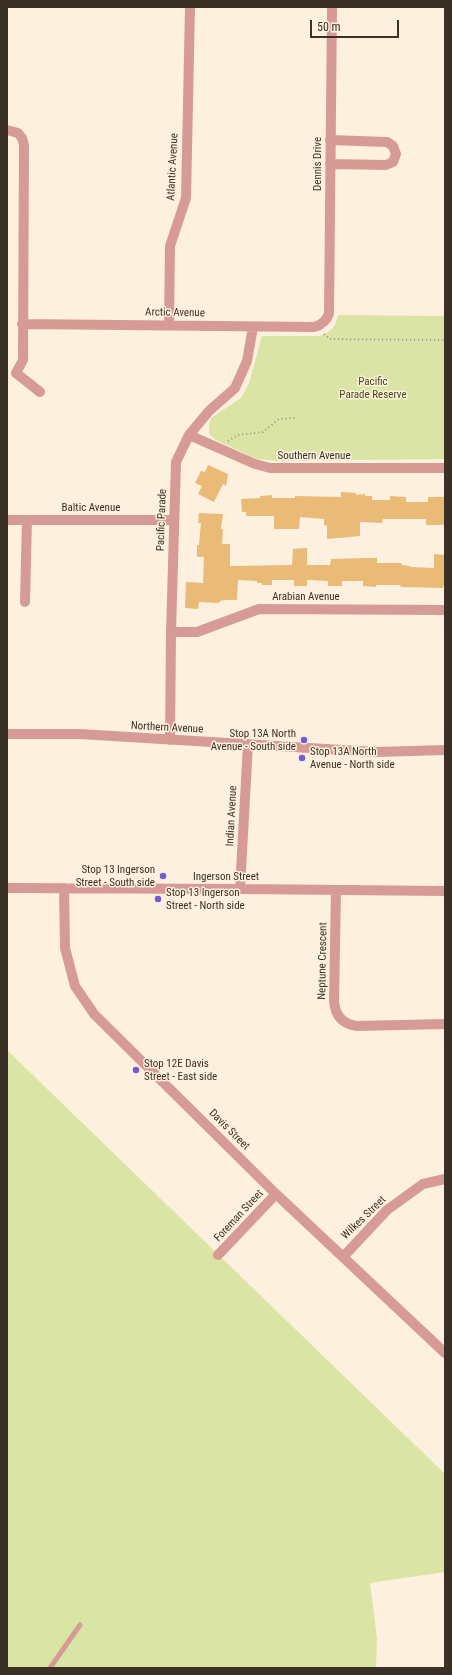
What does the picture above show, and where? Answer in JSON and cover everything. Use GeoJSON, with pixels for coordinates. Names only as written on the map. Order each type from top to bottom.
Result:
{"type":"FeatureCollection","features":[{"type":"Feature","properties":{"kind":"street","name":"Atlantic Avenue"},"geometry":{"type":"LineString","coordinates":[[169,325],[170,246],[186,198],[190,7]]}},
{"type":"Feature","properties":{"kind":"street","name":"Dennis Drive"},"geometry":{"type":"LineString","coordinates":[[314,328],[322,324],[329,314],[332,7]]}},
{"type":"Feature","properties":{"kind":"street"},"geometry":{"type":"LineString","coordinates":[[9,130],[18,133],[22,138],[24,145],[23,360],[11,374],[40,392]]}},
{"type":"Feature","properties":{"kind":"street"},"geometry":{"type":"LineString","coordinates":[[330,140],[387,142],[393,146],[396,154],[393,162],[386,165],[330,164]]}},
{"type":"Feature","properties":{"kind":"street","name":"Arctic Avenue"},"geometry":{"type":"LineString","coordinates":[[22,324],[314,328]]}},
{"type":"Feature","properties":{"kind":"street","name":"Pacific Parade"},"geometry":{"type":"LineString","coordinates":[[170,740],[171,632],[176,462],[189,436],[209,411],[235,388],[247,361],[253,326]]}},
{"type":"Feature","properties":{"kind":"street","name":"Southern Avenue"},"geometry":{"type":"LineString","coordinates":[[189,436],[270,468],[445,468]]}},
{"type":"Feature","properties":{"kind":"street","name":"Baltic Avenue"},"geometry":{"type":"LineString","coordinates":[[7,520],[174,520]]}},
{"type":"Feature","properties":{"kind":"street"},"geometry":{"type":"LineString","coordinates":[[25,602],[27,520]]}},
{"type":"Feature","properties":{"kind":"street","name":"Arabian Avenue"},"geometry":{"type":"LineString","coordinates":[[171,632],[197,632],[259,609],[445,610]]}},
{"type":"Feature","properties":{"kind":"street","name":"Northern Avenue"},"geometry":{"type":"LineString","coordinates":[[7,734],[80,734],[375,752],[445,750]]}},
{"type":"Feature","properties":{"kind":"street","name":"Indian Avenue"},"geometry":{"type":"LineString","coordinates":[[240,888],[248,744]]}},
{"type":"Feature","properties":{"kind":"street","name":"Ingerson Street"},"geometry":{"type":"LineString","coordinates":[[7,888],[240,888],[445,891]]}},
{"type":"Feature","properties":{"kind":"street","name":"Davis Street"},"geometry":{"type":"LineString","coordinates":[[64,888],[65,948],[75,986],[94,1014],[276,1194],[344,1256],[445,1353]]}},
{"type":"Feature","properties":{"kind":"street","name":"Neptune Crescent"},"geometry":{"type":"LineString","coordinates":[[336,890],[334,1001],[337,1015],[346,1023],[357,1026],[445,1024]]}},
{"type":"Feature","properties":{"kind":"street","name":"Wilkes Street"},"geometry":{"type":"LineString","coordinates":[[344,1256],[387,1210],[423,1184],[445,1179]]}},
{"type":"Feature","properties":{"kind":"street","name":"Foreman Street"},"geometry":{"type":"LineString","coordinates":[[218,1255],[276,1194]]}},
{"type":"Feature","properties":{"kind":"lane"},"geometry":{"type":"LineString","coordinates":[[50,1668],[80,1625]]}},
{"type":"Feature","properties":{"kind":"path"},"geometry":{"type":"LineString","coordinates":[[314,328],[330,339],[445,340]]}},
{"type":"Feature","properties":{"kind":"path"},"geometry":{"type":"LineString","coordinates":[[221,449],[230,439],[238,435],[263,432],[279,419],[295,418]]}},
{"type":"Feature","properties":{"kind":"green space","name":"Pacific Parade Reserve"},"geometry":{"type":"Polygon","coordinates":[[[338,315],[445,316],[445,459],[278,461],[257,459],[216,440],[209,434],[211,418],[241,398],[249,383],[262,336],[320,336],[332,328],[336,323],[338,315]]]}},
{"type":"Feature","properties":{"kind":"green space"},"geometry":{"type":"Polygon","coordinates":[[[7,1050],[445,1474],[445,1572],[370,1583],[377,1638],[376,1668],[7,1668],[7,1050]]]}},
{"type":"Feature","properties":{"kind":"building"},"geometry":{"type":"Polygon","coordinates":[[[208,465],[228,474],[226,486],[223,484],[214,502],[198,494],[202,486],[195,483],[201,471],[205,472],[208,465]]]}},
{"type":"Feature","properties":{"kind":"building"},"geometry":{"type":"Polygon","coordinates":[[[341,492],[356,493],[356,495],[365,494],[365,496],[372,496],[372,500],[390,500],[390,496],[406,497],[406,502],[428,502],[428,497],[445,497],[445,525],[426,525],[426,519],[383,519],[382,523],[360,522],[360,536],[327,539],[327,526],[324,525],[324,519],[300,517],[299,529],[274,529],[274,516],[246,516],[246,512],[242,512],[241,499],[260,498],[260,496],[272,495],[272,498],[295,498],[295,496],[341,497],[341,492]]]}},
{"type":"Feature","properties":{"kind":"building"},"geometry":{"type":"Polygon","coordinates":[[[199,513],[223,514],[221,529],[223,529],[222,544],[230,544],[230,566],[292,565],[293,549],[307,548],[307,565],[330,565],[331,559],[377,558],[377,563],[401,563],[402,565],[410,567],[434,568],[434,554],[445,555],[445,584],[443,588],[401,587],[400,585],[376,585],[376,587],[363,586],[363,581],[342,581],[342,586],[328,586],[328,581],[307,580],[307,586],[294,586],[294,580],[272,580],[272,585],[262,585],[262,583],[257,583],[257,581],[238,580],[237,600],[225,600],[220,601],[219,603],[199,602],[198,609],[185,608],[186,582],[203,583],[204,557],[197,557],[197,545],[199,545],[201,523],[198,523],[199,513]]]}},
{"type":"Feature","properties":{"kind":"place","name":"Stop 13A North Avenue - South side"},"geometry":{"type":"Point","coordinates":[304,740]}},
{"type":"Feature","properties":{"kind":"place","name":"Stop 13A North Avenue - North side"},"geometry":{"type":"Point","coordinates":[302,758]}},
{"type":"Feature","properties":{"kind":"place","name":"Stop 13 Ingerson Street - South side"},"geometry":{"type":"Point","coordinates":[163,876]}},
{"type":"Feature","properties":{"kind":"place","name":"Stop 13 Ingerson Street - North side"},"geometry":{"type":"Point","coordinates":[158,899]}},
{"type":"Feature","properties":{"kind":"place","name":"Stop 12E Davis Street - East side"},"geometry":{"type":"Point","coordinates":[136,1070]}}]}
